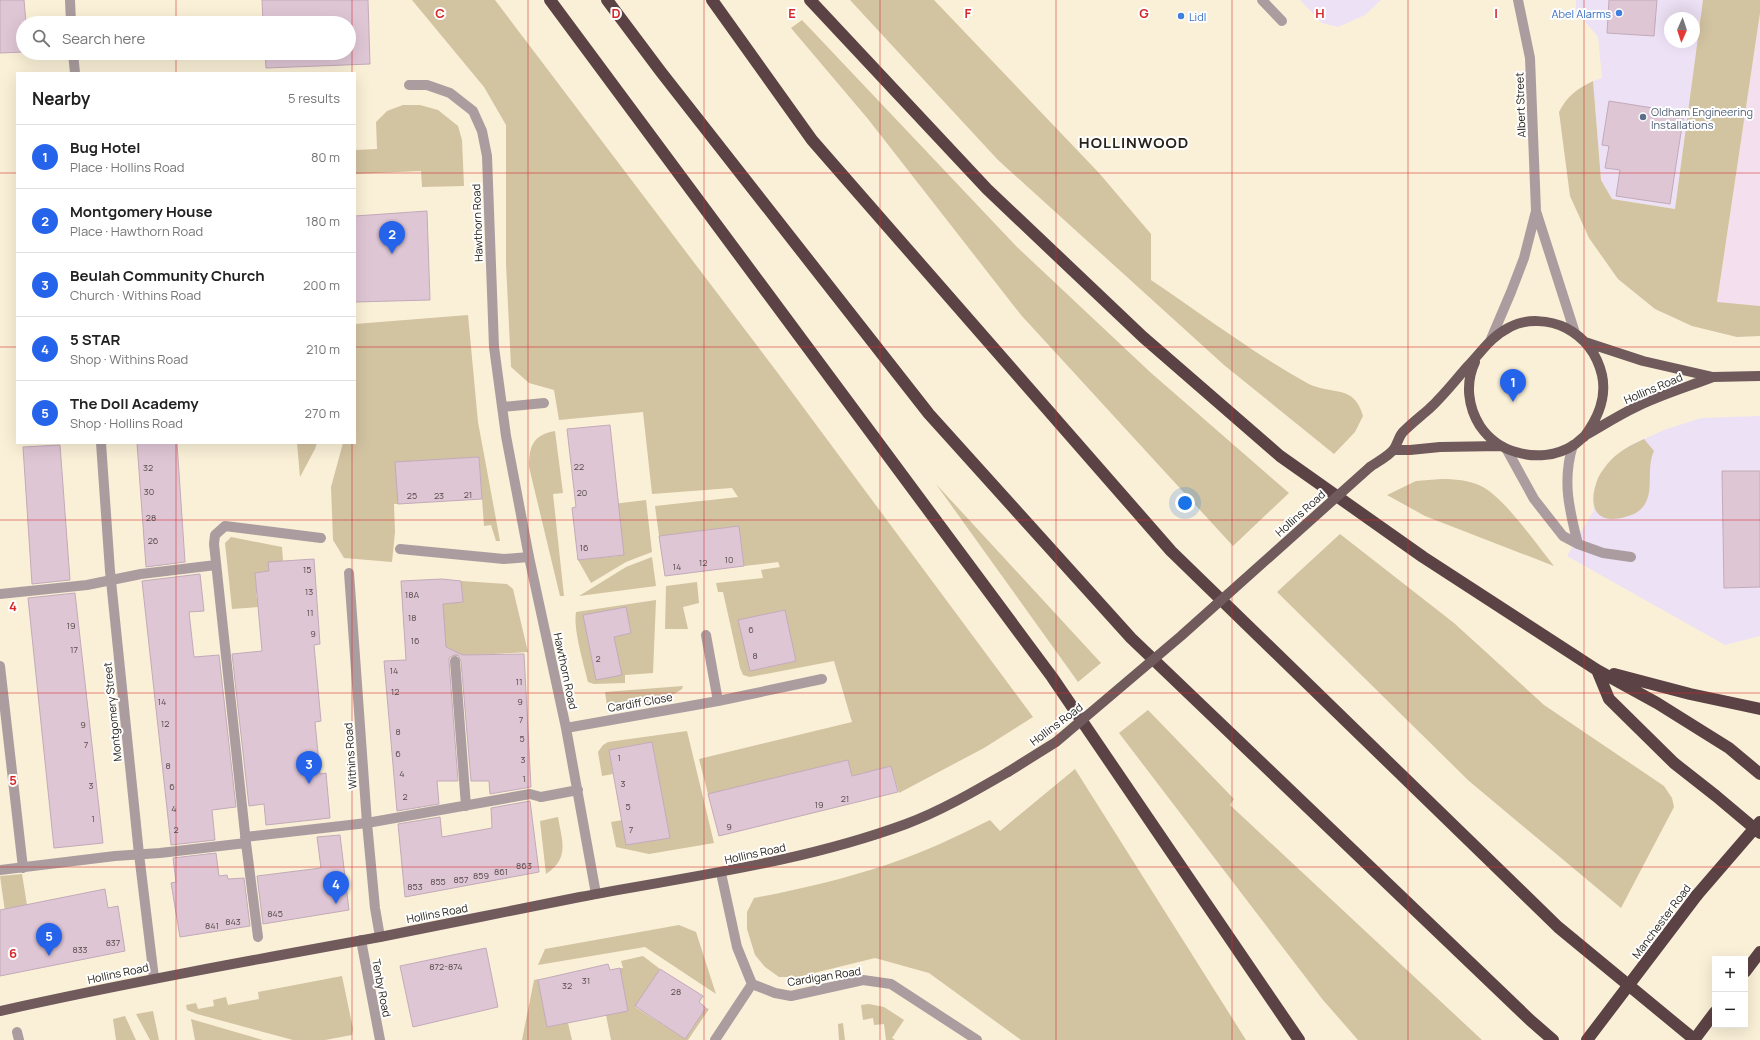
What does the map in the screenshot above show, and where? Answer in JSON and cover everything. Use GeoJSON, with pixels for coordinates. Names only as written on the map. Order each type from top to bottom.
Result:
{"type":"FeatureCollection","features":[{"type":"Feature","properties":{"kind":"highway"},"geometry":{"type":"LineString","coordinates":[[550,0],[1052,677],[1299,1040]]}},
{"type":"Feature","properties":{"kind":"highway"},"geometry":{"type":"LineString","coordinates":[[607,0],[661,72],[929,414],[1131,638],[1513,1004],[1553,1040]]}},
{"type":"Feature","properties":{"kind":"highway"},"geometry":{"type":"LineString","coordinates":[[712,0],[812,140],[1171,551],[1558,927],[1694,1040],[1712,1016]]}},
{"type":"Feature","properties":{"kind":"highway"},"geometry":{"type":"LineString","coordinates":[[810,0],[987,189],[1143,337],[1280,456],[1423,557],[1597,670],[1657,703],[1729,748],[1760,774]]}},
{"type":"Feature","properties":{"kind":"highway"},"geometry":{"type":"LineString","coordinates":[[1597,670],[1690,694],[1760,709]]}},
{"type":"Feature","properties":{"kind":"highway"},"geometry":{"type":"LineString","coordinates":[[1597,670],[1609,699],[1674,763],[1758,827]]}},
{"type":"Feature","properties":{"kind":"highway","name":"Manchester Road"},"geometry":{"type":"LineString","coordinates":[[1587,1040],[1697,895],[1758,827]]}},
{"type":"Feature","properties":{"kind":"highway"},"geometry":{"type":"LineString","coordinates":[[1751,969],[1760,952]]}},
{"type":"Feature","properties":{"kind":"main road","name":"Hollins Road"},"geometry":{"type":"LineString","coordinates":[[0,1011],[154,978],[380,937],[596,894],[721,873],[805,855],[908,824],[960,799],[1008,772],[1062,737],[1181,636],[1370,468],[1393,450],[1402,432],[1430,408],[1478,356],[1491,339],[1511,326],[1536,321],[1552,323],[1575,333],[1586,342],[1600,365],[1604,383],[1603,402],[1596,420],[1584,436],[1573,446],[1559,452],[1543,456],[1525,455],[1504,448],[1491,439],[1483,430],[1476,419],[1472,408],[1469,384],[1472,369],[1478,356]]}},
{"type":"Feature","properties":{"kind":"main road","name":"Hollins Road"},"geometry":{"type":"LineString","coordinates":[[1586,342],[1643,361],[1713,377],[1760,376]]}},
{"type":"Feature","properties":{"kind":"main road","name":"Hollins Road"},"geometry":{"type":"LineString","coordinates":[[1584,436],[1636,406],[1713,377]]}},
{"type":"Feature","properties":{"kind":"main road","name":"Hollins Road"},"geometry":{"type":"LineString","coordinates":[[1393,450],[1410,450],[1440,446],[1504,448]]}},
{"type":"Feature","properties":{"kind":"street"},"geometry":{"type":"LineString","coordinates":[[70,0],[71,16]]}},
{"type":"Feature","properties":{"kind":"street"},"geometry":{"type":"LineString","coordinates":[[1262,0],[1282,21]]}},
{"type":"Feature","properties":{"kind":"street","name":"Albert Street"},"geometry":{"type":"LineString","coordinates":[[1518,0],[1530,58],[1536,211],[1575,333]]}},
{"type":"Feature","properties":{"kind":"street"},"geometry":{"type":"LineString","coordinates":[[74,60],[75,72]]}},
{"type":"Feature","properties":{"kind":"street","name":"Hawthorn Road"},"geometry":{"type":"LineString","coordinates":[[409,85],[427,85],[450,93],[473,111],[482,131],[487,156],[494,347],[506,436],[529,557],[566,728],[596,894]]}},
{"type":"Feature","properties":{"kind":"street","name":"Albert Street"},"geometry":{"type":"LineString","coordinates":[[1491,339],[1524,258],[1536,211]]}},
{"type":"Feature","properties":{"kind":"street"},"geometry":{"type":"LineString","coordinates":[[502,407],[544,403]]}},
{"type":"Feature","properties":{"kind":"street","name":"Montgomery Street"},"geometry":{"type":"LineString","coordinates":[[101,444],[111,580],[139,854],[154,978]]}},
{"type":"Feature","properties":{"kind":"street"},"geometry":{"type":"LineString","coordinates":[[1573,446],[1568,462],[1567,487],[1570,511],[1578,544]]}},
{"type":"Feature","properties":{"kind":"street"},"geometry":{"type":"LineString","coordinates":[[1504,448],[1534,499],[1563,536],[1578,544],[1603,553],[1632,557]]}},
{"type":"Feature","properties":{"kind":"street"},"geometry":{"type":"LineString","coordinates":[[258,937],[245,840],[216,565],[214,544],[215,535],[225,526],[321,538]]}},
{"type":"Feature","properties":{"kind":"street"},"geometry":{"type":"LineString","coordinates":[[400,550],[504,559],[529,557]]}},
{"type":"Feature","properties":{"kind":"street"},"geometry":{"type":"LineString","coordinates":[[0,594],[87,585],[141,574],[216,565]]}},
{"type":"Feature","properties":{"kind":"street","name":"Withins Road"},"geometry":{"type":"LineString","coordinates":[[349,573],[367,823],[375,908],[380,937]]}},
{"type":"Feature","properties":{"kind":"street"},"geometry":{"type":"LineString","coordinates":[[706,635],[718,701]]}},
{"type":"Feature","properties":{"kind":"street"},"geometry":{"type":"LineString","coordinates":[[454,661],[466,806]]}},
{"type":"Feature","properties":{"kind":"street"},"geometry":{"type":"LineString","coordinates":[[0,666],[22,868]]}},
{"type":"Feature","properties":{"kind":"street","name":"Cardiff Close"},"geometry":{"type":"LineString","coordinates":[[566,728],[718,701],[822,679]]}},
{"type":"Feature","properties":{"kind":"street"},"geometry":{"type":"LineString","coordinates":[[0,870],[139,854],[160,853],[367,823],[530,794],[541,797],[578,790]]}},
{"type":"Feature","properties":{"kind":"street"},"geometry":{"type":"LineString","coordinates":[[715,1040],[752,984],[737,947],[721,873]]}},
{"type":"Feature","properties":{"kind":"street","name":"Tenby Road"},"geometry":{"type":"LineString","coordinates":[[361,940],[380,1040]]}},
{"type":"Feature","properties":{"kind":"street","name":"Cardigan Road"},"geometry":{"type":"LineString","coordinates":[[752,984],[775,993],[791,996],[864,980],[890,984],[977,1040]]}},
{"type":"Feature","properties":{"kind":"shaded area"},"geometry":{"type":"Polygon","coordinates":[[[412,0],[495,0],[777,372],[1033,717],[984,748],[899,793],[891,766],[852,776],[848,760],[708,794],[699,759],[852,722],[834,661],[750,677],[743,675],[740,668],[723,592],[718,592],[716,583],[763,578],[761,570],[780,567],[778,562],[744,566],[739,526],[659,536],[655,506],[738,497],[732,488],[652,494],[643,412],[559,420],[554,390],[529,383],[511,367],[506,264],[506,125],[484,87],[412,0]],[[784,610],[739,620],[750,671],[796,661],[784,610]]]}},
{"type":"Feature","properties":{"kind":"shaded area"},"geometry":{"type":"Polygon","coordinates":[[[850,0],[934,0],[1099,173],[1151,234],[1151,280],[1248,346],[1307,383],[1316,387],[1348,394],[1359,406],[1363,416],[1355,432],[1334,454],[1224,365],[998,160],[850,0]]]}},
{"type":"Feature","properties":{"kind":"shaded area"},"geometry":{"type":"Polygon","coordinates":[[[1300,0],[1381,0],[1365,15],[1338,27],[1322,23],[1300,0]]]}},
{"type":"Feature","properties":{"kind":"shaded area"},"geometry":{"type":"Polygon","coordinates":[[[1576,0],[1703,0],[1700,22],[1700,12],[1664,12],[1664,48],[1697,48],[1675,209],[1612,199],[1601,180],[1593,81],[1602,78],[1598,37],[1576,11],[1576,0]]]}},
{"type":"Feature","properties":{"kind":"shaded area"},"geometry":{"type":"Polygon","coordinates":[[[1703,0],[1760,0],[1760,13],[1717,302],[1760,306],[1760,336],[1737,337],[1692,326],[1655,309],[1618,279],[1589,238],[1570,196],[1559,112],[1565,102],[1573,94],[1593,81],[1601,180],[1612,199],[1675,209],[1697,48],[1700,48],[1700,22],[1703,0]]]}},
{"type":"Feature","properties":{"kind":"shaded area"},"geometry":{"type":"Polygon","coordinates":[[[1760,13],[1760,306],[1717,303],[1760,13]]]}},
{"type":"Feature","properties":{"kind":"shaded area"},"geometry":{"type":"Polygon","coordinates":[[[802,20],[1017,247],[1150,372],[1289,493],[1233,546],[1021,315],[868,119],[791,28],[802,20]]]}},
{"type":"Feature","properties":{"kind":"shaded area"},"geometry":{"type":"Polygon","coordinates":[[[403,105],[420,105],[438,110],[458,126],[462,140],[464,186],[422,187],[421,171],[356,174],[356,150],[377,149],[376,122],[387,111],[403,105]]]}},
{"type":"Feature","properties":{"kind":"shaded area"},"geometry":{"type":"Polygon","coordinates":[[[468,315],[478,422],[500,541],[496,541],[491,525],[484,526],[479,457],[423,461],[398,504],[394,504],[395,532],[392,562],[344,558],[333,540],[331,487],[343,444],[356,444],[356,324],[468,315]]]}},
{"type":"Feature","properties":{"kind":"shaded area"},"geometry":{"type":"Polygon","coordinates":[[[1760,416],[1760,636],[1725,645],[1567,556],[1594,510],[1593,494],[1599,476],[1612,459],[1631,445],[1664,430],[1701,418],[1760,416]]]}},
{"type":"Feature","properties":{"kind":"shaded area"},"geometry":{"type":"Polygon","coordinates":[[[555,431],[563,493],[553,494],[564,596],[560,596],[529,467],[531,447],[542,435],[555,431]]]}},
{"type":"Feature","properties":{"kind":"shaded area"},"geometry":{"type":"Polygon","coordinates":[[[1644,439],[1654,451],[1650,464],[1648,498],[1645,504],[1636,513],[1625,517],[1614,519],[1606,518],[1600,515],[1594,504],[1595,487],[1599,476],[1614,457],[1631,445],[1644,439]]]}},
{"type":"Feature","properties":{"kind":"shaded area"},"geometry":{"type":"Polygon","coordinates":[[[297,444],[317,444],[315,449],[300,477],[297,444]]]}},
{"type":"Feature","properties":{"kind":"shaded area"},"geometry":{"type":"Polygon","coordinates":[[[1441,479],[1472,482],[1490,492],[1500,500],[1520,522],[1554,566],[1425,516],[1387,495],[1416,481],[1441,479]]]}},
{"type":"Feature","properties":{"kind":"shaded area"},"geometry":{"type":"Polygon","coordinates":[[[936,484],[1101,663],[1078,682],[936,484]]]}},
{"type":"Feature","properties":{"kind":"shaded area"},"geometry":{"type":"Polygon","coordinates":[[[646,500],[652,552],[626,562],[591,583],[578,560],[618,556],[613,504],[646,500]]]}},
{"type":"Feature","properties":{"kind":"shaded area"},"geometry":{"type":"Polygon","coordinates":[[[1340,534],[1454,623],[1544,705],[1664,786],[1672,798],[1674,807],[1621,908],[1469,781],[1277,592],[1340,534]]]}},
{"type":"Feature","properties":{"kind":"shaded area"},"geometry":{"type":"Polygon","coordinates":[[[231,537],[282,547],[283,561],[269,571],[255,573],[256,586],[270,585],[270,592],[256,593],[258,607],[232,609],[225,543],[231,537]]]}},
{"type":"Feature","properties":{"kind":"shaded area"},"geometry":{"type":"Polygon","coordinates":[[[652,557],[656,586],[579,596],[626,567],[652,557]]]}},
{"type":"Feature","properties":{"kind":"shaded area"},"geometry":{"type":"Polygon","coordinates":[[[461,581],[507,584],[513,589],[528,652],[407,659],[443,604],[463,602],[461,581]]]}},
{"type":"Feature","properties":{"kind":"shaded area"},"geometry":{"type":"Polygon","coordinates":[[[697,582],[699,603],[683,607],[688,629],[665,629],[666,586],[697,582]]]}},
{"type":"Feature","properties":{"kind":"shaded area"},"geometry":{"type":"Polygon","coordinates":[[[656,600],[653,673],[625,675],[625,683],[594,684],[588,682],[577,637],[575,619],[576,612],[656,600]],[[626,607],[583,615],[596,680],[621,675],[614,637],[631,633],[626,607]]]}},
{"type":"Feature","properties":{"kind":"shaded area"},"geometry":{"type":"Polygon","coordinates":[[[683,686],[682,689],[675,694],[646,703],[607,705],[605,692],[683,686]]]}},
{"type":"Feature","properties":{"kind":"shaded area"},"geometry":{"type":"Polygon","coordinates":[[[1148,710],[1234,799],[1230,805],[1482,1040],[1358,1040],[1323,1000],[1119,733],[1148,710]]]}},
{"type":"Feature","properties":{"kind":"shaded area"},"geometry":{"type":"Polygon","coordinates":[[[687,731],[714,843],[649,854],[616,847],[611,822],[622,820],[626,845],[670,838],[652,742],[609,750],[613,774],[602,776],[598,752],[603,745],[608,742],[687,731]]]}},
{"type":"Feature","properties":{"kind":"shaded area"},"geometry":{"type":"Polygon","coordinates":[[[1075,769],[1246,1040],[1021,1040],[929,973],[875,958],[798,977],[779,977],[765,967],[755,955],[747,929],[747,912],[754,898],[820,884],[886,865],[939,844],[990,820],[1000,831],[1075,769]]]}},
{"type":"Feature","properties":{"kind":"shaded area"},"geometry":{"type":"Polygon","coordinates":[[[558,817],[562,841],[561,855],[559,862],[546,874],[540,821],[558,817]]]}},
{"type":"Feature","properties":{"kind":"shaded area"},"geometry":{"type":"Polygon","coordinates":[[[22,874],[27,905],[7,926],[0,876],[22,874]]]}},
{"type":"Feature","properties":{"kind":"shaded area"},"geometry":{"type":"Polygon","coordinates":[[[679,925],[696,932],[716,994],[645,947],[538,965],[545,949],[679,925]]]}},
{"type":"Feature","properties":{"kind":"shaded area"},"geometry":{"type":"Polygon","coordinates":[[[643,956],[660,969],[635,1007],[685,1039],[706,1008],[709,1009],[688,1040],[611,1040],[606,1015],[620,968],[623,968],[621,961],[643,956]]]}},
{"type":"Feature","properties":{"kind":"shaded area"},"geometry":{"type":"Polygon","coordinates":[[[342,976],[353,1029],[352,1035],[325,1040],[293,1040],[187,1010],[186,1005],[196,1003],[198,1009],[214,1006],[213,1000],[226,997],[228,1005],[259,999],[258,992],[342,976]]]}},
{"type":"Feature","properties":{"kind":"shaded area"},"geometry":{"type":"Polygon","coordinates":[[[538,979],[547,1027],[568,1023],[572,1040],[522,1040],[534,980],[538,979]]]}},
{"type":"Feature","properties":{"kind":"shaded area"},"geometry":{"type":"Polygon","coordinates":[[[869,1004],[884,1007],[904,1020],[892,1038],[895,1040],[886,1040],[884,1024],[874,1025],[873,1018],[863,1020],[861,1005],[869,1004]]]}},
{"type":"Feature","properties":{"kind":"shaded area"},"geometry":{"type":"Polygon","coordinates":[[[153,1011],[159,1040],[150,1040],[136,1014],[153,1011]]]}},
{"type":"Feature","properties":{"kind":"shaded area"},"geometry":{"type":"Polygon","coordinates":[[[125,1016],[136,1040],[116,1040],[113,1019],[125,1016]]]}},
{"type":"Feature","properties":{"kind":"shaded area"},"geometry":{"type":"Polygon","coordinates":[[[191,1019],[263,1040],[195,1040],[191,1019]]]}},
{"type":"Feature","properties":{"kind":"shaded area"},"geometry":{"type":"Polygon","coordinates":[[[843,1023],[845,1040],[839,1040],[838,1024],[843,1023]]]}},
{"type":"Feature","properties":{"kind":"building"},"geometry":{"type":"Polygon","coordinates":[[[0,0],[24,0],[25,16],[16,16],[16,52],[0,53],[0,0]]]}},
{"type":"Feature","properties":{"kind":"building"},"geometry":{"type":"Polygon","coordinates":[[[262,0],[368,0],[370,64],[266,68],[265,60],[356,60],[356,16],[263,16],[262,0]]]}},
{"type":"Feature","properties":{"kind":"building"},"geometry":{"type":"Polygon","coordinates":[[[1609,0],[1657,0],[1654,36],[1607,33],[1609,0]]]}},
{"type":"Feature","properties":{"kind":"building"},"geometry":{"type":"Polygon","coordinates":[[[1609,101],[1684,113],[1670,204],[1616,196],[1620,170],[1605,168],[1609,146],[1602,145],[1609,101]]]}},
{"type":"Feature","properties":{"kind":"building"},"geometry":{"type":"Polygon","coordinates":[[[427,211],[430,300],[356,302],[356,216],[427,211]]]}},
{"type":"Feature","properties":{"kind":"building"},"geometry":{"type":"Polygon","coordinates":[[[610,425],[624,555],[578,560],[572,508],[576,507],[567,429],[610,425]]]}},
{"type":"Feature","properties":{"kind":"building"},"geometry":{"type":"Polygon","coordinates":[[[137,444],[177,444],[185,562],[146,567],[137,444]]]}},
{"type":"Feature","properties":{"kind":"building"},"geometry":{"type":"Polygon","coordinates":[[[60,445],[70,580],[32,584],[23,447],[60,445]]]}},
{"type":"Feature","properties":{"kind":"building"},"geometry":{"type":"Polygon","coordinates":[[[479,457],[482,499],[398,504],[395,462],[479,457]]]}},
{"type":"Feature","properties":{"kind":"building"},"geometry":{"type":"Polygon","coordinates":[[[1722,471],[1760,471],[1760,587],[1724,588],[1722,471]]]}},
{"type":"Feature","properties":{"kind":"building"},"geometry":{"type":"Polygon","coordinates":[[[739,526],[744,566],[665,576],[659,536],[739,526]]]}},
{"type":"Feature","properties":{"kind":"building"},"geometry":{"type":"Polygon","coordinates":[[[314,559],[320,644],[314,645],[321,721],[315,722],[320,774],[326,773],[330,818],[266,825],[264,804],[249,806],[232,654],[262,651],[255,573],[269,571],[268,562],[314,559]]]}},
{"type":"Feature","properties":{"kind":"building"},"geometry":{"type":"Polygon","coordinates":[[[200,574],[204,611],[189,612],[194,657],[219,655],[236,807],[212,810],[215,840],[171,845],[142,581],[200,574]]]}},
{"type":"Feature","properties":{"kind":"building"},"geometry":{"type":"Polygon","coordinates":[[[442,579],[461,581],[463,602],[443,604],[446,647],[463,655],[524,654],[531,787],[490,794],[489,781],[471,781],[461,661],[458,655],[454,655],[449,658],[449,661],[458,781],[437,781],[439,804],[397,811],[384,661],[406,660],[401,581],[442,579]]]}},
{"type":"Feature","properties":{"kind":"building"},"geometry":{"type":"Polygon","coordinates":[[[75,593],[103,843],[54,848],[28,598],[75,593]]]}},
{"type":"Feature","properties":{"kind":"building"},"geometry":{"type":"Polygon","coordinates":[[[626,607],[631,633],[614,637],[622,675],[596,680],[583,615],[626,607]]]}},
{"type":"Feature","properties":{"kind":"building"},"geometry":{"type":"Polygon","coordinates":[[[785,610],[796,661],[750,671],[738,620],[785,610]]]}},
{"type":"Feature","properties":{"kind":"building"},"geometry":{"type":"Polygon","coordinates":[[[652,742],[670,838],[626,845],[609,750],[652,742]]]}},
{"type":"Feature","properties":{"kind":"building"},"geometry":{"type":"Polygon","coordinates":[[[848,760],[852,776],[891,766],[898,792],[719,836],[708,794],[848,760]]]}},
{"type":"Feature","properties":{"kind":"building"},"geometry":{"type":"Polygon","coordinates":[[[530,801],[539,872],[405,897],[398,824],[440,817],[442,837],[492,828],[491,808],[530,801]]]}},
{"type":"Feature","properties":{"kind":"building"},"geometry":{"type":"Polygon","coordinates":[[[340,835],[349,910],[263,924],[257,876],[321,868],[317,837],[340,835]]]}},
{"type":"Feature","properties":{"kind":"building"},"geometry":{"type":"Polygon","coordinates":[[[216,853],[219,876],[227,875],[228,879],[244,878],[250,926],[180,937],[171,883],[176,882],[173,858],[216,853]]]}},
{"type":"Feature","properties":{"kind":"building"},"geometry":{"type":"Polygon","coordinates":[[[105,889],[108,908],[118,906],[125,951],[0,976],[0,910],[105,889]]]}},
{"type":"Feature","properties":{"kind":"building"},"geometry":{"type":"Polygon","coordinates":[[[486,948],[498,1007],[413,1027],[400,966],[486,948]]]}},
{"type":"Feature","properties":{"kind":"building"},"geometry":{"type":"Polygon","coordinates":[[[608,964],[610,970],[620,968],[628,1011],[547,1027],[538,980],[608,964]]]}},
{"type":"Feature","properties":{"kind":"building"},"geometry":{"type":"Polygon","coordinates":[[[660,969],[703,996],[699,1002],[706,1008],[685,1039],[635,1006],[660,969]]]}},
{"type":"Feature","properties":{"kind":"place","name":"Abel Alarms"},"geometry":{"type":"Point","coordinates":[1619,13]}},
{"type":"Feature","properties":{"kind":"place","name":"Lidl"},"geometry":{"type":"Point","coordinates":[1181,16]}},
{"type":"Feature","properties":{"kind":"place","name":"Oldham Engineering Installations"},"geometry":{"type":"Point","coordinates":[1643,117]}},
{"type":"Feature","properties":{"kind":"place","name":"Montgomery House"},"geometry":{"type":"Point","coordinates":[392,254]}},
{"type":"Feature","properties":{"kind":"place","name":"Bug Hotel"},"geometry":{"type":"Point","coordinates":[1513,402]}},
{"type":"Feature","properties":{"kind":"place","name":"Beulah Community Church"},"geometry":{"type":"Point","coordinates":[309,784]}},
{"type":"Feature","properties":{"kind":"place","name":"5 STAR"},"geometry":{"type":"Point","coordinates":[336,904]}},
{"type":"Feature","properties":{"kind":"place","name":"The Doll Academy"},"geometry":{"type":"Point","coordinates":[49,956]}},
{"type":"Feature","properties":{"kind":"district","name":"HOLLINWOOD"},"geometry":{"type":"Point","coordinates":[1134,142]}}]}
